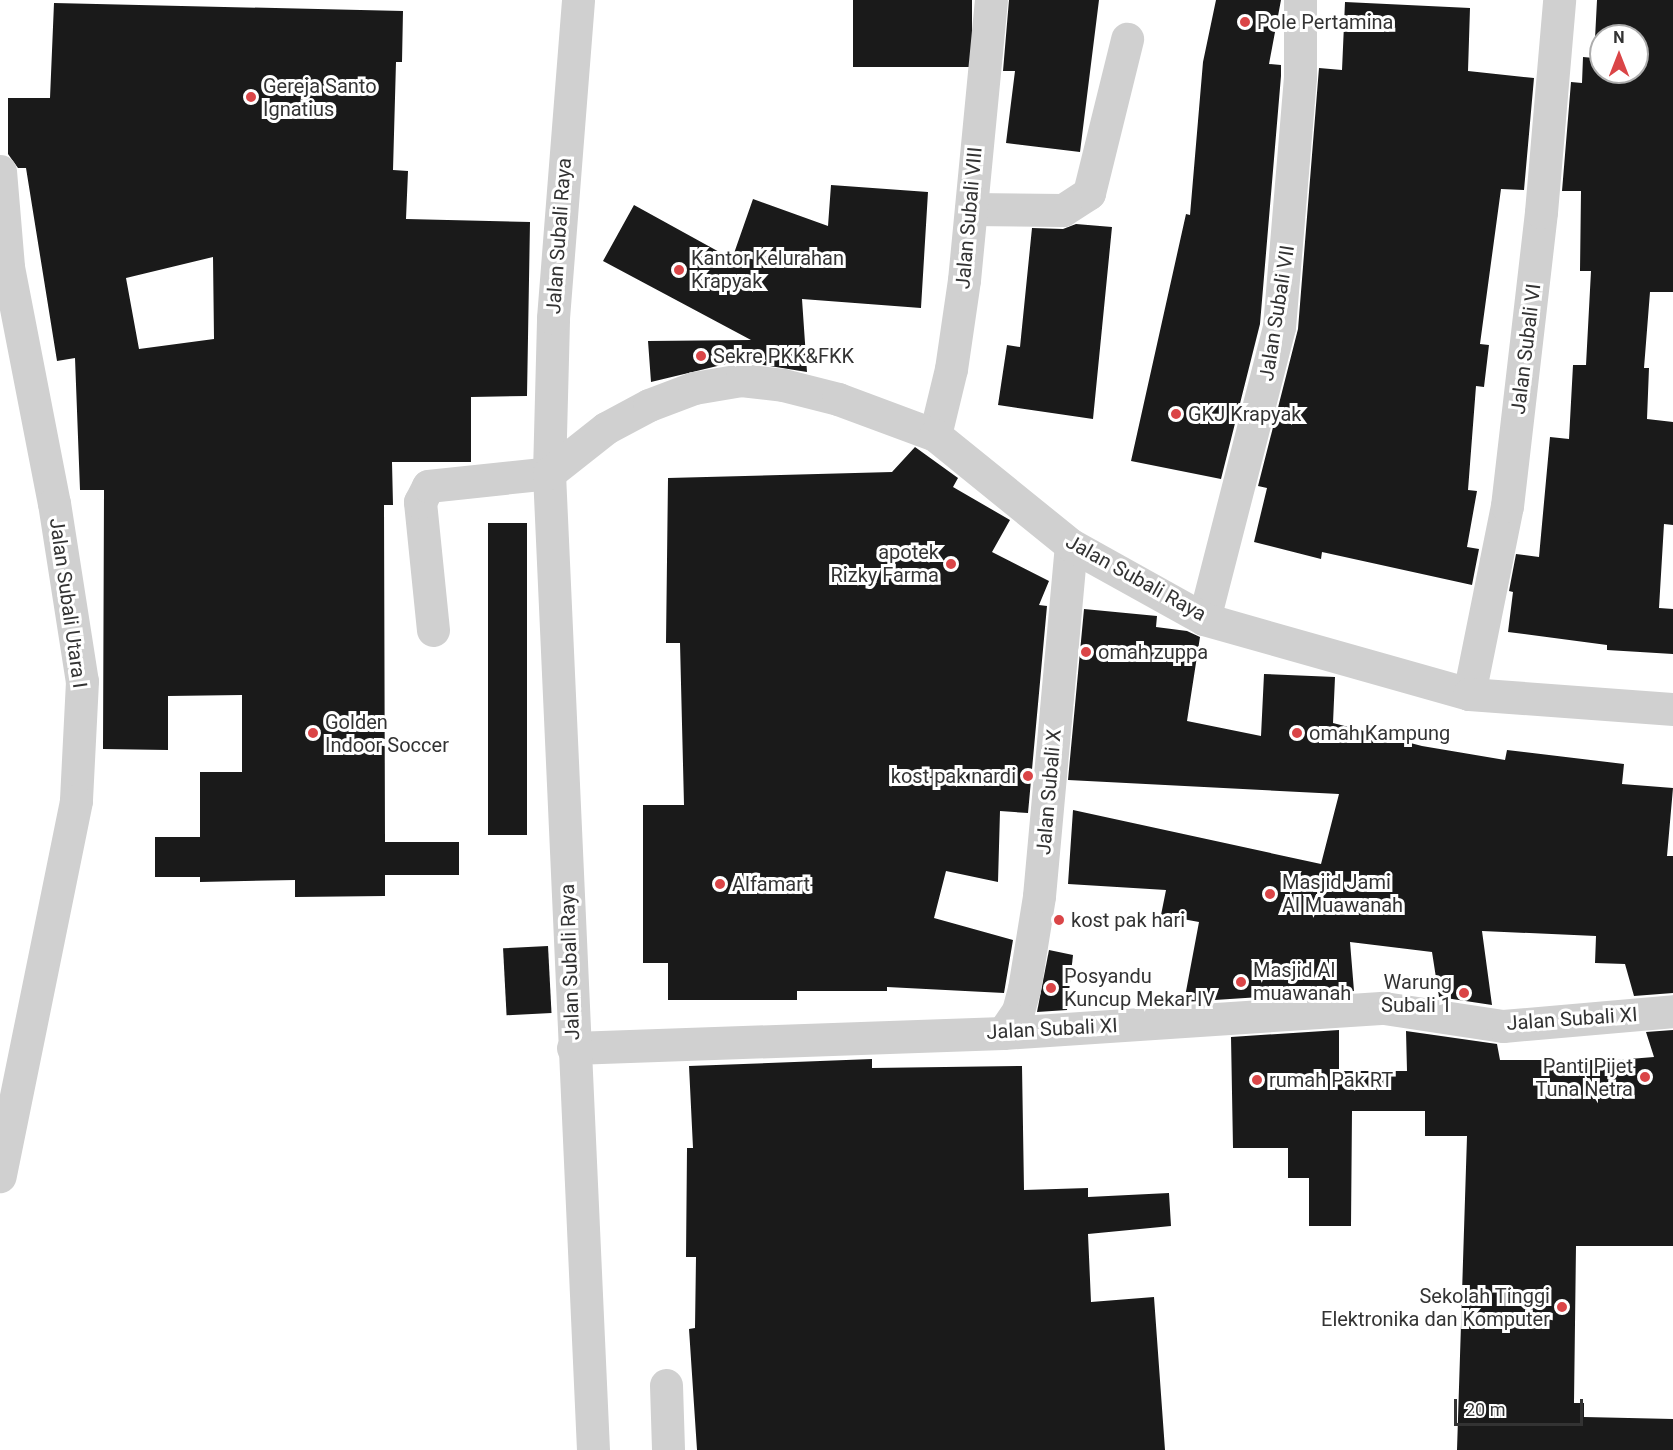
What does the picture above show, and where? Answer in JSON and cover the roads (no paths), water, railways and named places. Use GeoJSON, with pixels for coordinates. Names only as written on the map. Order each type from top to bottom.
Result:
{"type":"FeatureCollection","features":[{"type":"Feature","properties":{"kind":"street","name":"Jalan Subali Raya"},"geometry":{"type":"LineString","coordinates":[[578,0],[553,318],[549,473],[573,1048],[593,1450]]}},
{"type":"Feature","properties":{"kind":"street","name":"Jalan Subali VIII"},"geometry":{"type":"LineString","coordinates":[[935,435],[951,369],[971,209],[991,0]]}},
{"type":"Feature","properties":{"kind":"street","name":"Jalan Subali VII"},"geometry":{"type":"LineString","coordinates":[[1204,619],[1279,327],[1300,77],[1300,0]]}},
{"type":"Feature","properties":{"kind":"street","name":"Jalan Subali VI"},"geometry":{"type":"LineString","coordinates":[[1469,694],[1507,506],[1541,212],[1559,0]]}},
{"type":"Feature","properties":{"kind":"street"},"geometry":{"type":"LineString","coordinates":[[971,209],[1064,210],[1089,193],[1127,39]]}},
{"type":"Feature","properties":{"kind":"street","name":"Jalan Subali Utara I"},"geometry":{"type":"LineString","coordinates":[[0,171],[8,267],[54,503],[82,681],[76,801],[0,1176]]}},
{"type":"Feature","properties":{"kind":"street","name":"Jalan Subali Raya"},"geometry":{"type":"LineString","coordinates":[[549,473],[606,428],[649,405],[694,388],[741,380],[783,385],[838,399],[935,435],[1071,545],[1204,619],[1469,694],[1673,709]]}},
{"type":"Feature","properties":{"kind":"street"},"geometry":{"type":"LineString","coordinates":[[432,630],[420,502],[428,486],[549,473]]}},
{"type":"Feature","properties":{"kind":"street","name":"Jalan Subali X"},"geometry":{"type":"LineString","coordinates":[[1003,1033],[1018,1011],[1024,989],[1039,896],[1071,545]]}},
{"type":"Feature","properties":{"kind":"street","name":"Jalan Subali XI"},"geometry":{"type":"LineString","coordinates":[[573,1048],[1003,1033],[1384,1008],[1503,1026],[1673,1011]]}},
{"type":"Feature","properties":{"kind":"street"},"geometry":{"type":"LineString","coordinates":[[666,1385],[668,1450]]}},
{"type":"Feature","properties":{"kind":"place","name":"Pole Pertamina"},"geometry":{"type":"Point","coordinates":[1245,22]}},
{"type":"Feature","properties":{"kind":"place","name":"Gereja Santo Ignatius"},"geometry":{"type":"Point","coordinates":[251,97]}},
{"type":"Feature","properties":{"kind":"place","name":"Kantor Kelurahan Krapyak"},"geometry":{"type":"Point","coordinates":[679,270]}},
{"type":"Feature","properties":{"kind":"place","name":"Sekre PKK&FKK"},"geometry":{"type":"Point","coordinates":[701,356]}},
{"type":"Feature","properties":{"kind":"place","name":"GKJ Krapyak"},"geometry":{"type":"Point","coordinates":[1176,414]}},
{"type":"Feature","properties":{"kind":"place","name":"apotek Rizky Farma"},"geometry":{"type":"Point","coordinates":[951,564]}},
{"type":"Feature","properties":{"kind":"place","name":"omah zuppa"},"geometry":{"type":"Point","coordinates":[1086,652]}},
{"type":"Feature","properties":{"kind":"place","name":"Golden Indoor Soccer"},"geometry":{"type":"Point","coordinates":[313,733]}},
{"type":"Feature","properties":{"kind":"place","name":"omah Kampung"},"geometry":{"type":"Point","coordinates":[1297,733]}},
{"type":"Feature","properties":{"kind":"place","name":"kost pak nardi"},"geometry":{"type":"Point","coordinates":[1028,776]}},
{"type":"Feature","properties":{"kind":"place","name":"Alfamart"},"geometry":{"type":"Point","coordinates":[720,884]}},
{"type":"Feature","properties":{"kind":"place","name":"Masjid Jami Al Muawanah"},"geometry":{"type":"Point","coordinates":[1270,894]}},
{"type":"Feature","properties":{"kind":"place","name":"kost pak hari"},"geometry":{"type":"Point","coordinates":[1059,920]}},
{"type":"Feature","properties":{"kind":"place","name":"Masjid Al muawanah"},"geometry":{"type":"Point","coordinates":[1241,982]}},
{"type":"Feature","properties":{"kind":"place","name":"Posyandu Kuncup Mekar IV"},"geometry":{"type":"Point","coordinates":[1051,988]}},
{"type":"Feature","properties":{"kind":"place","name":"Warung Subali 1"},"geometry":{"type":"Point","coordinates":[1464,993]}},
{"type":"Feature","properties":{"kind":"place","name":"Panti Pijet Tuna Netra"},"geometry":{"type":"Point","coordinates":[1645,1077]}},
{"type":"Feature","properties":{"kind":"place","name":"rumah Pak RT"},"geometry":{"type":"Point","coordinates":[1257,1080]}},
{"type":"Feature","properties":{"kind":"place","name":"Sekolah Tinggi Elektronika dan Komputer"},"geometry":{"type":"Point","coordinates":[1562,1307]}}]}
